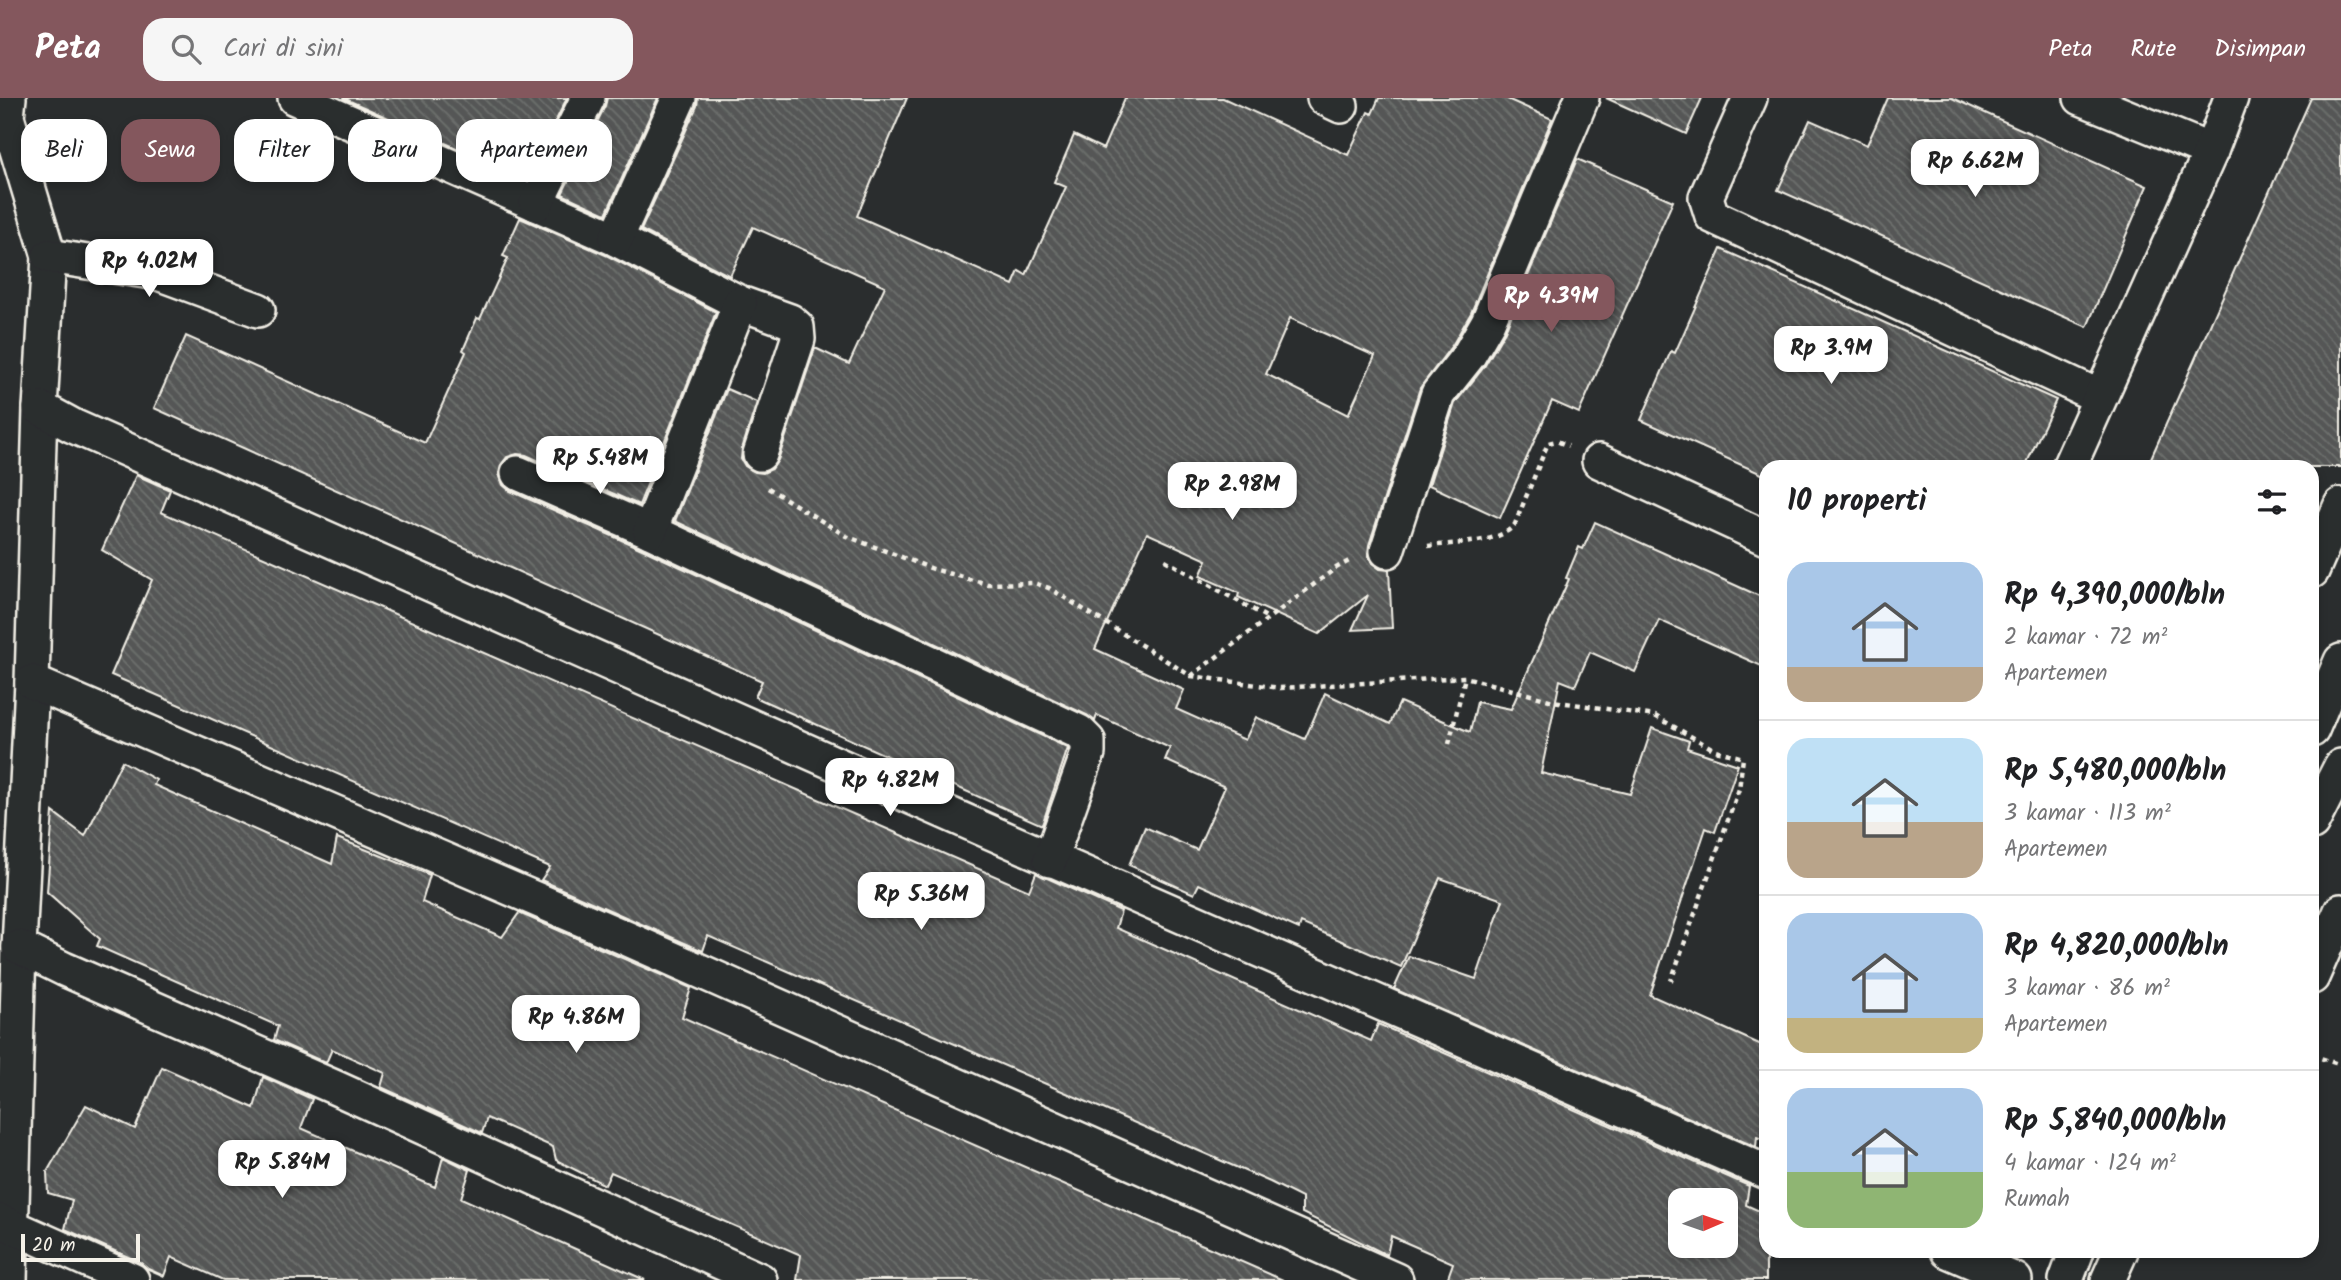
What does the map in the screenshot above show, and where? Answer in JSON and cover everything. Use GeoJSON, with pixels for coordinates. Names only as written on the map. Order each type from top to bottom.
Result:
{"type":"FeatureCollection","features":[{"type":"Feature","properties":{"kind":"street"},"geometry":{"type":"LineString","coordinates":[[295,98],[616,239],[740,303],[790,321],[799,332],[798,339],[760,454]]}},
{"type":"Feature","properties":{"kind":"street"},"geometry":{"type":"LineString","coordinates":[[536,204],[588,98]]}},
{"type":"Feature","properties":{"kind":"street"},"geometry":{"type":"LineString","coordinates":[[616,239],[679,98]]}},
{"type":"Feature","properties":{"kind":"street"},"geometry":{"type":"LineString","coordinates":[[1387,551],[1438,394],[1469,355],[1488,322],[1582,98]]}},
{"type":"Feature","properties":{"kind":"street"},"geometry":{"type":"LineString","coordinates":[[1750,98],[1706,197],[1712,216],[2100,397]]}},
{"type":"Feature","properties":{"kind":"street"},"geometry":{"type":"LineString","coordinates":[[2081,98],[2211,151]]}},
{"type":"Feature","properties":{"kind":"street"},"geometry":{"type":"LineString","coordinates":[[2071,460],[2211,151],[2231,98]]}},
{"type":"Feature","properties":{"kind":"street"},"geometry":{"type":"LineString","coordinates":[[5,110],[49,256],[40,408],[32,682],[6,1223],[10,1280]]}},
{"type":"Feature","properties":{"kind":"street"},"geometry":{"type":"LineString","coordinates":[[49,256],[158,273],[258,310]]}},
{"type":"Feature","properties":{"kind":"street"},"geometry":{"type":"LineString","coordinates":[[650,531],[740,303]]}},
{"type":"Feature","properties":{"kind":"street"},"geometry":{"type":"LineString","coordinates":[[40,408],[73,426],[590,653],[1050,860],[1759,1169]]}},
{"type":"Feature","properties":{"kind":"street"},"geometry":{"type":"LineString","coordinates":[[1600,461],[1759,535]]}},
{"type":"Feature","properties":{"kind":"street"},"geometry":{"type":"LineString","coordinates":[[518,473],[650,531],[1079,733],[1088,741],[1088,753],[1050,860]]}},
{"type":"Feature","properties":{"kind":"street"},"geometry":{"type":"LineString","coordinates":[[2319,555],[2341,505]]}},
{"type":"Feature","properties":{"kind":"street"},"geometry":{"type":"LineString","coordinates":[[2319,713],[2341,661]]}},
{"type":"Feature","properties":{"kind":"street"},"geometry":{"type":"LineString","coordinates":[[32,682],[640,945],[1396,1280]]}},
{"type":"Feature","properties":{"kind":"street"},"geometry":{"type":"LineString","coordinates":[[2321,813],[2333,768]]}},
{"type":"Feature","properties":{"kind":"street"},"geometry":{"type":"LineString","coordinates":[[2319,961],[2341,911]]}},
{"type":"Feature","properties":{"kind":"street"},"geometry":{"type":"LineString","coordinates":[[19,947],[760,1280]]}},
{"type":"Feature","properties":{"kind":"street"},"geometry":{"type":"LineString","coordinates":[[6,1223],[132,1280]]}},
{"type":"Feature","properties":{"kind":"street"},"geometry":{"type":"LineString","coordinates":[[1964,1258],[2015,1280]]}},
{"type":"Feature","properties":{"kind":"street"},"geometry":{"type":"LineString","coordinates":[[2066,1280],[2074,1258]]}},
{"type":"Feature","properties":{"kind":"street"},"geometry":{"type":"LineString","coordinates":[[2108,1280],[2118,1258]]}},
{"type":"Feature","properties":{"kind":"path"},"geometry":{"type":"LineString","coordinates":[[1191,676],[1336,568],[1361,555],[1489,539],[1510,532],[1548,443],[1557,440],[1600,461]]}},
{"type":"Feature","properties":{"kind":"path"},"geometry":{"type":"LineString","coordinates":[[760,454],[762,481],[770,490],[846,536],[976,582],[1034,583],[1049,588],[1191,676],[1280,688],[1465,677],[1553,701],[1655,716],[1715,750],[1743,758],[1739,789],[1671,981]]}},
{"type":"Feature","properties":{"kind":"path"},"geometry":{"type":"LineString","coordinates":[[1166,560],[1268,618]]}},
{"type":"Feature","properties":{"kind":"path"},"geometry":{"type":"LineString","coordinates":[[1449,744],[1465,677]]}},
{"type":"Feature","properties":{"kind":"path"},"geometry":{"type":"LineString","coordinates":[[2319,1057],[2341,1065]]}},
{"type":"Feature","properties":{"kind":"building"},"geometry":{"type":"Polygon","coordinates":[[[343,98],[567,98],[557,119],[456,119],[456,148],[442,142],[442,119],[391,119],[343,98]]]}},
{"type":"Feature","properties":{"kind":"building"},"geometry":{"type":"Polygon","coordinates":[[[607,98],[658,98],[606,214],[562,194],[568,182],[612,182],[612,119],[599,119],[607,98]]]}},
{"type":"Feature","properties":{"kind":"building"},"geometry":{"type":"Polygon","coordinates":[[[698,98],[907,98],[857,216],[1013,285],[1019,271],[1026,275],[1066,187],[1054,182],[1074,135],[1103,149],[1125,98],[1223,98],[1348,155],[1368,112],[1372,114],[1379,98],[1505,98],[1552,119],[1471,313],[1453,344],[1420,388],[1369,545],[1368,554],[1372,563],[1380,569],[1389,570],[1392,628],[1352,630],[1368,595],[1319,634],[1238,597],[1239,593],[1200,576],[1207,560],[1147,533],[1095,649],[1184,690],[1176,709],[1245,740],[1256,717],[1305,739],[1325,693],[1390,724],[1400,702],[1470,732],[1477,702],[1511,709],[1569,579],[1566,578],[1579,547],[1583,549],[1595,522],[1759,596],[1759,665],[1659,620],[1635,672],[1590,652],[1575,686],[1560,680],[1541,773],[1630,794],[1652,728],[1689,741],[1687,748],[1738,765],[1715,832],[1706,828],[1650,995],[1759,1044],[1759,1138],[1757,1137],[1756,1147],[1394,989],[1409,956],[1476,979],[1503,900],[1440,878],[1401,967],[1301,923],[1299,929],[1199,884],[1194,894],[1129,865],[1145,827],[1197,850],[1225,787],[1165,760],[1170,748],[1097,715],[1095,721],[675,521],[727,389],[757,402],[741,459],[745,466],[755,472],[763,473],[772,469],[778,460],[815,348],[849,364],[885,286],[753,227],[730,276],[641,230],[697,106],[698,98]],[[1290,318],[1266,374],[1348,415],[1375,356],[1290,318]]]}},
{"type":"Feature","properties":{"kind":"building"},"geometry":{"type":"Polygon","coordinates":[[[1606,98],[1702,98],[1686,134],[1606,98]]]}},
{"type":"Feature","properties":{"kind":"building"},"geometry":{"type":"Polygon","coordinates":[[[1888,98],[1952,98],[2147,186],[2087,327],[1778,190],[1810,120],[1867,145],[1888,98]]]}},
{"type":"Feature","properties":{"kind":"building"},"geometry":{"type":"Polygon","coordinates":[[[2311,98],[2341,98],[2341,467],[2319,467],[2319,460],[2150,460],[2311,98]]]}},
{"type":"Feature","properties":{"kind":"building"},"geometry":{"type":"Polygon","coordinates":[[[1577,159],[1673,201],[1579,413],[1552,401],[1500,518],[1429,485],[1455,403],[1484,367],[1505,331],[1577,159]]]}},
{"type":"Feature","properties":{"kind":"building"},"geometry":{"type":"Polygon","coordinates":[[[520,218],[608,256],[716,312],[639,505],[526,455],[507,457],[499,474],[503,485],[510,491],[642,549],[1068,748],[1042,825],[755,697],[762,681],[154,408],[186,336],[425,443],[466,352],[463,350],[477,318],[480,319],[508,258],[503,256],[520,218]]]}},
{"type":"Feature","properties":{"kind":"building"},"geometry":{"type":"Polygon","coordinates":[[[1721,249],[2056,400],[2028,460],[1759,460],[1759,473],[1641,420],[1671,351],[1675,353],[1721,249]]]}},
{"type":"Feature","properties":{"kind":"building"},"geometry":{"type":"Polygon","coordinates":[[[136,475],[170,490],[161,512],[1029,891],[1036,873],[1121,911],[1116,928],[1371,1041],[1378,1024],[1749,1186],[1746,1205],[1759,1211],[1759,1258],[1766,1258],[1766,1280],[1447,1280],[1453,1263],[1391,1236],[1387,1255],[1302,1213],[1302,1198],[1270,1182],[708,936],[703,951],[541,880],[550,867],[111,675],[152,580],[102,550],[136,475]]]}},
{"type":"Feature","properties":{"kind":"building"},"geometry":{"type":"Polygon","coordinates":[[[122,761],[156,780],[154,785],[332,864],[337,838],[430,875],[422,902],[502,937],[519,913],[691,988],[682,1017],[1283,1280],[797,1280],[801,1255],[611,1172],[605,1185],[556,1160],[553,1147],[487,1118],[482,1133],[381,1087],[385,1073],[332,1049],[326,1063],[274,1040],[278,1026],[97,946],[100,939],[47,892],[53,812],[85,836],[122,761]]]}},
{"type":"Feature","properties":{"kind":"building"},"geometry":{"type":"Polygon","coordinates":[[[162,1067],[254,1108],[263,1077],[312,1099],[301,1128],[435,1187],[443,1157],[470,1170],[461,1198],[645,1280],[223,1280],[171,1257],[164,1276],[148,1269],[140,1262],[65,1229],[72,1200],[48,1193],[47,1172],[86,1105],[135,1129],[162,1067]]]}}]}
